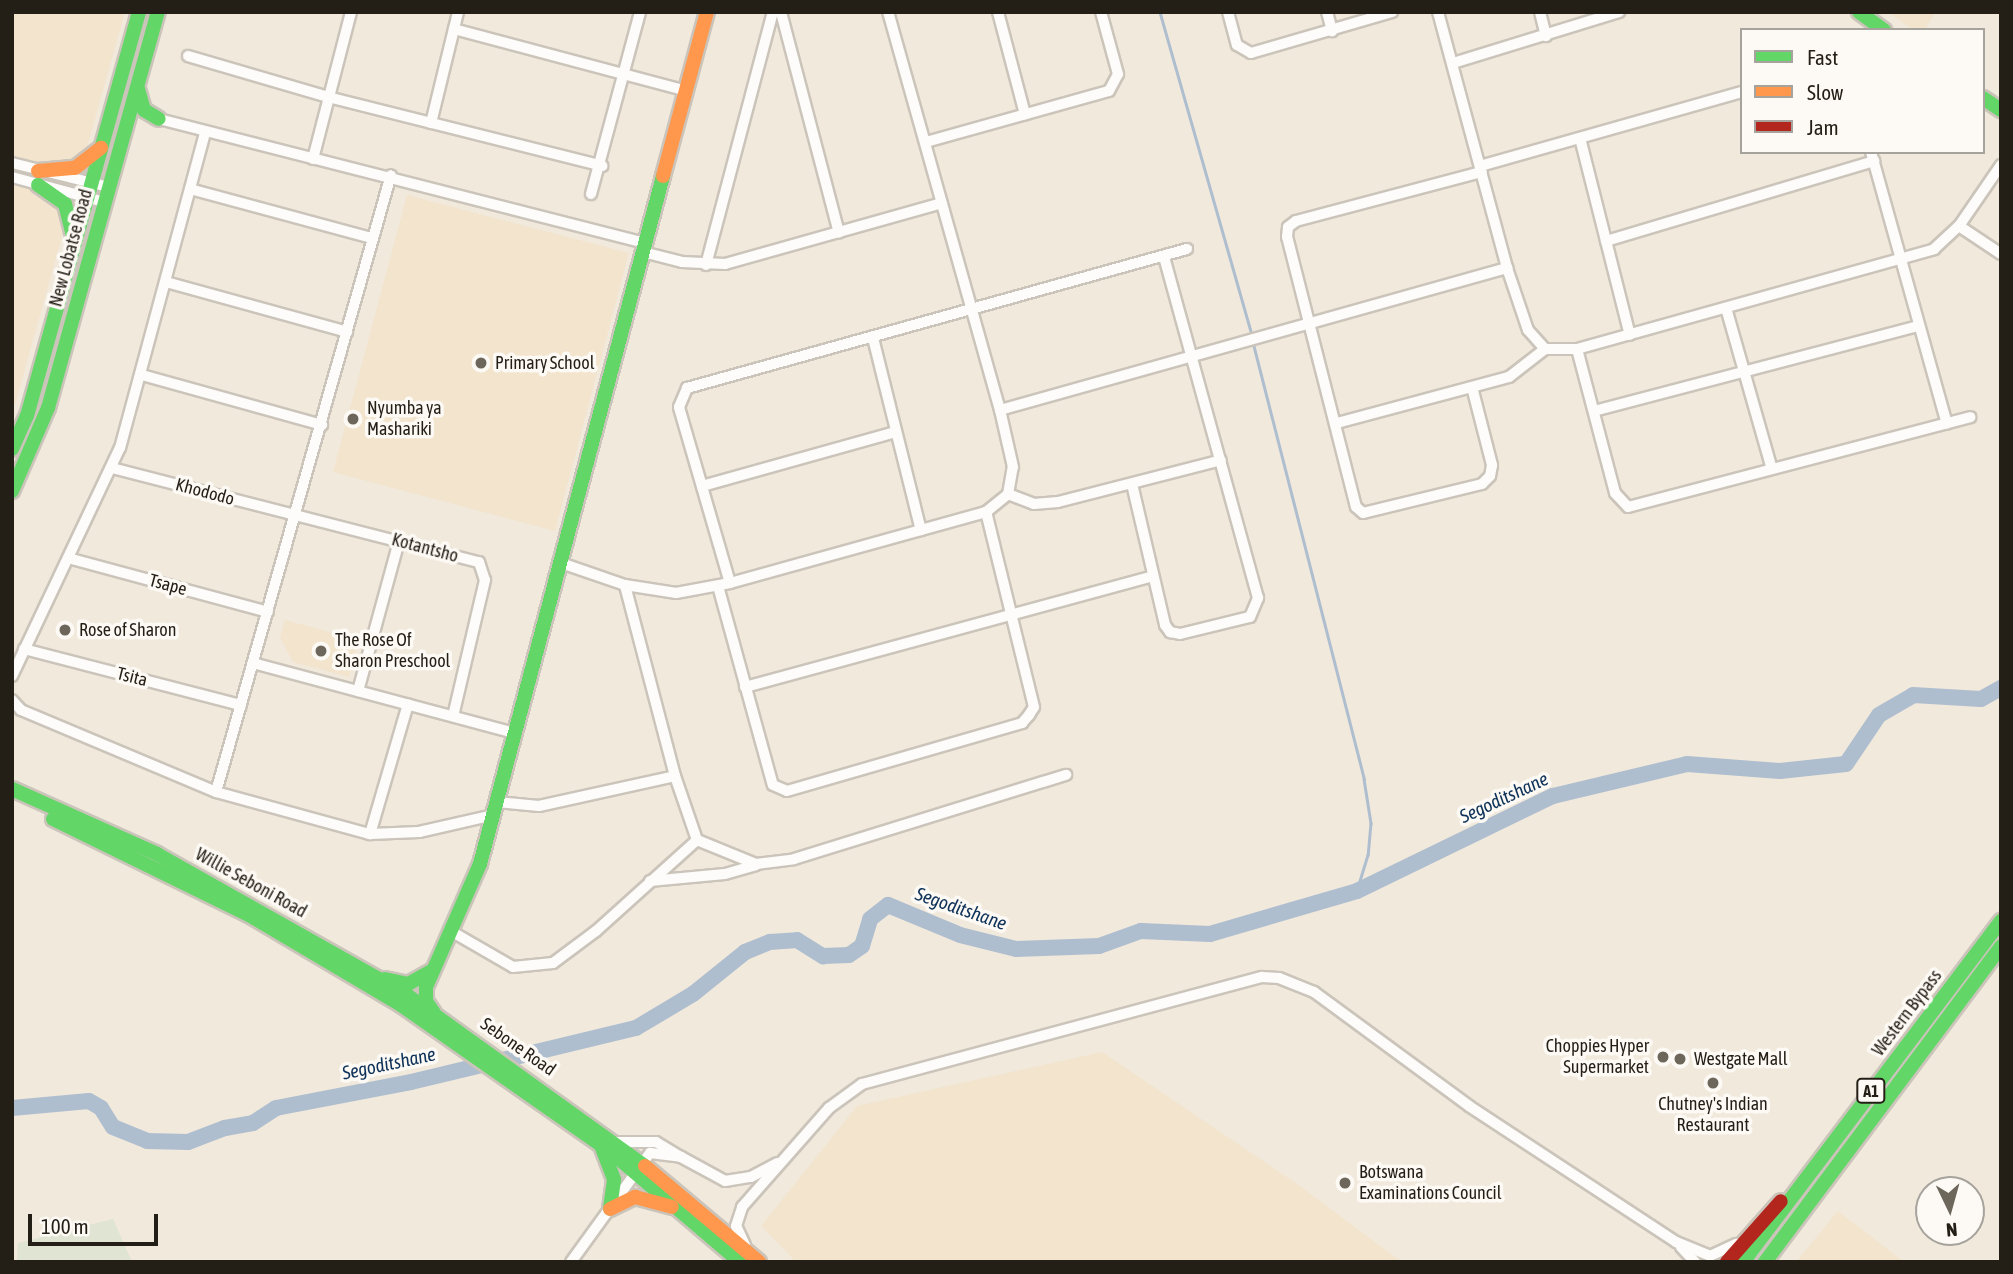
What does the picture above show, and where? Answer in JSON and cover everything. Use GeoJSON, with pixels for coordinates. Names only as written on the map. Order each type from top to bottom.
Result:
{"type":"FeatureCollection","features":[{"type":"Feature","properties":{"kind":"main road","name":"New Lobatse Road"},"geometry":{"type":"LineString","coordinates":[[12,491],[48,408],[100,196],[93,183],[101,148],[139,12]]}},
{"type":"Feature","properties":{"kind":"main road","name":"New Lobatse Road"},"geometry":{"type":"LineString","coordinates":[[12,449],[27,416],[75,252],[126,134],[158,12]]}},
{"type":"Feature","properties":{"kind":"main road"},"geometry":{"type":"LineString","coordinates":[[434,1013],[425,995],[431,971],[480,864],[707,12]]}},
{"type":"Feature","properties":{"kind":"main road"},"geometry":{"type":"LineString","coordinates":[[1859,12],[1881,28]]}},
{"type":"Feature","properties":{"kind":"main road"},"geometry":{"type":"LineString","coordinates":[[137,84],[144,110],[159,119]]}},
{"type":"Feature","properties":{"kind":"main road"},"geometry":{"type":"LineString","coordinates":[[1985,99],[2001,110]]}},
{"type":"Feature","properties":{"kind":"main road"},"geometry":{"type":"LineString","coordinates":[[126,134],[132,123],[159,119]]}},
{"type":"Feature","properties":{"kind":"main road"},"geometry":{"type":"LineString","coordinates":[[75,252],[72,220],[65,204],[38,178],[75,167],[101,148]]}},
{"type":"Feature","properties":{"kind":"main road","name":"Willie Seboni Road"},"geometry":{"type":"LineString","coordinates":[[12,789],[157,854],[377,977],[434,1013],[457,1036]]}},
{"type":"Feature","properties":{"kind":"main road","name":"Willie Seboni Road"},"geometry":{"type":"LineString","coordinates":[[12,800],[249,915],[457,1036]]}},
{"type":"Feature","properties":{"kind":"main road","name":"Western Bypass"},"geometry":{"type":"LineString","coordinates":[[1743,1262],[2001,921]]}},
{"type":"Feature","properties":{"kind":"main road","name":"Western Bypass"},"geometry":{"type":"LineString","coordinates":[[1765,1262],[2001,947]]}},
{"type":"Feature","properties":{"kind":"main road"},"geometry":{"type":"LineString","coordinates":[[377,977],[408,984],[431,971]]}},
{"type":"Feature","properties":{"kind":"main road","name":"Sebone Road"},"geometry":{"type":"LineString","coordinates":[[457,1036],[550,1100]]}},
{"type":"Feature","properties":{"kind":"main road"},"geometry":{"type":"LineString","coordinates":[[550,1100],[617,1142],[681,1210],[750,1259]]}},
{"type":"Feature","properties":{"kind":"main road"},"geometry":{"type":"LineString","coordinates":[[550,1100],[600,1144],[639,1168],[750,1259]]}},
{"type":"Feature","properties":{"kind":"main road"},"geometry":{"type":"LineString","coordinates":[[600,1144],[614,1180],[610,1209]]}},
{"type":"Feature","properties":{"kind":"main road"},"geometry":{"type":"LineString","coordinates":[[1727,1262],[1748,1234],[1811,1172]]}},
{"type":"Feature","properties":{"kind":"main road"},"geometry":{"type":"LineString","coordinates":[[610,1209],[635,1197],[681,1210]]}},
{"type":"Feature","properties":{"kind":"street"},"geometry":{"type":"LineString","coordinates":[[313,159],[351,12]]}},
{"type":"Feature","properties":{"kind":"street"},"geometry":{"type":"LineString","coordinates":[[431,123],[458,12]]}},
{"type":"Feature","properties":{"kind":"street"},"geometry":{"type":"LineString","coordinates":[[590,194],[602,166],[640,12]]}},
{"type":"Feature","properties":{"kind":"street"},"geometry":{"type":"LineString","coordinates":[[706,265],[773,12]]}},
{"type":"Feature","properties":{"kind":"street"},"geometry":{"type":"LineString","coordinates":[[781,12],[839,233]]}},
{"type":"Feature","properties":{"kind":"street"},"geometry":{"type":"LineString","coordinates":[[561,563],[625,585],[676,593],[730,583],[986,512],[1008,494],[1013,467],[1000,410],[888,12]]}},
{"type":"Feature","properties":{"kind":"street"},"geometry":{"type":"LineString","coordinates":[[998,12],[1026,114]]}},
{"type":"Feature","properties":{"kind":"street"},"geometry":{"type":"LineString","coordinates":[[926,142],[1109,91],[1118,74],[1101,12]]}},
{"type":"Feature","properties":{"kind":"street"},"geometry":{"type":"LineString","coordinates":[[1228,12],[1237,45],[1251,54],[1392,12]]}},
{"type":"Feature","properties":{"kind":"street"},"geometry":{"type":"LineString","coordinates":[[1327,12],[1332,31]]}},
{"type":"Feature","properties":{"kind":"street"},"geometry":{"type":"LineString","coordinates":[[1438,12],[1507,268],[1528,330],[1545,349]]}},
{"type":"Feature","properties":{"kind":"street"},"geometry":{"type":"LineString","coordinates":[[1540,12],[1546,36]]}},
{"type":"Feature","properties":{"kind":"street"},"geometry":{"type":"LineString","coordinates":[[1453,63],[1619,12]]}},
{"type":"Feature","properties":{"kind":"street"},"geometry":{"type":"LineString","coordinates":[[454,29],[687,91]]}},
{"type":"Feature","properties":{"kind":"street"},"geometry":{"type":"LineString","coordinates":[[188,56],[328,97],[602,166]]}},
{"type":"Feature","properties":{"kind":"street"},"geometry":{"type":"LineString","coordinates":[[1472,387],[1492,465],[1490,477],[1482,484],[1363,513],[1356,507],[1288,227],[1296,221],[1740,93]]}},
{"type":"Feature","properties":{"kind":"street"},"geometry":{"type":"LineString","coordinates":[[159,119],[313,159],[391,175],[706,265],[725,264],[942,203]]}},
{"type":"Feature","properties":{"kind":"street"},"geometry":{"type":"LineString","coordinates":[[12,676],[112,468],[142,375],[205,132]]}},
{"type":"Feature","properties":{"kind":"street"},"geometry":{"type":"LineString","coordinates":[[1580,138],[1630,335]]}},
{"type":"Feature","properties":{"kind":"street"},"geometry":{"type":"LineString","coordinates":[[1606,241],[1872,156],[1947,424]]}},
{"type":"Feature","properties":{"kind":"street"},"geometry":{"type":"LineString","coordinates":[[12,163],[38,178],[100,196]]}},
{"type":"Feature","properties":{"kind":"street"},"geometry":{"type":"LineString","coordinates":[[1337,424],[1509,377],[1545,349],[1577,349],[1934,249],[1959,226],[2001,165]]}},
{"type":"Feature","properties":{"kind":"street"},"geometry":{"type":"LineString","coordinates":[[216,792],[297,516],[371,238],[391,175]]}},
{"type":"Feature","properties":{"kind":"street"},"geometry":{"type":"LineString","coordinates":[[12,177],[93,183]]}},
{"type":"Feature","properties":{"kind":"street"},"geometry":{"type":"LineString","coordinates":[[190,189],[371,238]]}},
{"type":"Feature","properties":{"kind":"street"},"geometry":{"type":"LineString","coordinates":[[1959,226],[2001,254]]}},
{"type":"Feature","properties":{"kind":"street"},"geometry":{"type":"LineString","coordinates":[[730,583],[679,407],[687,388],[1187,250]]}},
{"type":"Feature","properties":{"kind":"street"},"geometry":{"type":"LineString","coordinates":[[1132,484],[1153,576],[1170,632],[1180,634],[1250,617],[1256,609],[1258,598],[1164,256]]}},
{"type":"Feature","properties":{"kind":"street"},"geometry":{"type":"LineString","coordinates":[[1000,410],[1263,334],[1507,268]]}},
{"type":"Feature","properties":{"kind":"street"},"geometry":{"type":"LineString","coordinates":[[166,282],[347,332]]}},
{"type":"Feature","properties":{"kind":"street"},"geometry":{"type":"LineString","coordinates":[[1726,308],[1772,469]]}},
{"type":"Feature","properties":{"kind":"street"},"geometry":{"type":"LineString","coordinates":[[1594,411],[1919,326]]}},
{"type":"Feature","properties":{"kind":"street"},"geometry":{"type":"LineString","coordinates":[[873,338],[921,530]]}},
{"type":"Feature","properties":{"kind":"street"},"geometry":{"type":"LineString","coordinates":[[1577,349],[1615,493],[1628,507],[1970,417]]}},
{"type":"Feature","properties":{"kind":"street"},"geometry":{"type":"LineString","coordinates":[[142,375],[322,425]]}},
{"type":"Feature","properties":{"kind":"street"},"geometry":{"type":"LineString","coordinates":[[702,486],[896,432]]}},
{"type":"Feature","properties":{"kind":"street"},"geometry":{"type":"LineString","coordinates":[[1008,494],[1034,504],[1132,484],[1221,460]]}},
{"type":"Feature","properties":{"kind":"street","name":"Khododo"},"geometry":{"type":"LineString","coordinates":[[112,468],[297,516]]}},
{"type":"Feature","properties":{"kind":"street"},"geometry":{"type":"LineString","coordinates":[[718,586],[773,785],[787,791],[1022,723],[1034,706],[1014,614],[986,512]]}},
{"type":"Feature","properties":{"kind":"street","name":"Kotantsho"},"geometry":{"type":"LineString","coordinates":[[297,516],[479,562],[484,570],[453,716]]}},
{"type":"Feature","properties":{"kind":"street"},"geometry":{"type":"LineString","coordinates":[[358,691],[399,541]]}},
{"type":"Feature","properties":{"kind":"street","name":"Tsape"},"geometry":{"type":"LineString","coordinates":[[68,558],[268,612]]}},
{"type":"Feature","properties":{"kind":"street"},"geometry":{"type":"LineString","coordinates":[[745,687],[1153,576]]}},
{"type":"Feature","properties":{"kind":"street"},"geometry":{"type":"LineString","coordinates":[[625,585],[675,776],[697,839],[756,864]]}},
{"type":"Feature","properties":{"kind":"street","name":"Tsita"},"geometry":{"type":"LineString","coordinates":[[24,649],[241,705]]}},
{"type":"Feature","properties":{"kind":"street"},"geometry":{"type":"LineString","coordinates":[[253,663],[514,733]]}},
{"type":"Feature","properties":{"kind":"street"},"geometry":{"type":"LineString","coordinates":[[12,700],[21,710],[216,792],[370,834],[419,832],[495,808],[539,806],[675,776]]}},
{"type":"Feature","properties":{"kind":"street"},"geometry":{"type":"LineString","coordinates":[[370,834],[408,704]]}},
{"type":"Feature","properties":{"kind":"street"},"geometry":{"type":"LineString","coordinates":[[650,881],[726,874],[756,864],[794,859],[1066,775]]}},
{"type":"Feature","properties":{"kind":"street"},"geometry":{"type":"LineString","coordinates":[[449,930],[503,963],[524,970],[538,967],[569,953],[697,839]]}},
{"type":"Feature","properties":{"kind":"street"},"geometry":{"type":"LineString","coordinates":[[750,1259],[739,1234],[737,1219],[784,1159],[843,1094],[862,1084],[1245,980],[1279,978],[1314,992],[1469,1106],[1676,1242],[1710,1255],[1728,1251],[1748,1234]]}},
{"type":"Feature","properties":{"kind":"street"},"geometry":{"type":"LineString","coordinates":[[617,1142],[656,1142],[725,1181],[751,1177],[784,1159]]}},
{"type":"Feature","properties":{"kind":"street"},"geometry":{"type":"LineString","coordinates":[[571,1262],[639,1168],[655,1152],[681,1157]]}},
{"type":"Feature","properties":{"kind":"street"},"geometry":{"type":"LineString","coordinates":[[1676,1242],[1695,1262]]}},
{"type":"Feature","properties":{"kind":"shaded area"},"geometry":{"type":"Polygon","coordinates":[[[12,12],[125,12],[12,415],[12,12]]]}},
{"type":"Feature","properties":{"kind":"shaded area"},"geometry":{"type":"Polygon","coordinates":[[[1888,12],[1936,12],[1925,28],[1910,28],[1888,12]]]}},
{"type":"Feature","properties":{"kind":"shaded area","name":"Primary School"},"geometry":{"type":"Polygon","coordinates":[[[407,195],[629,253],[555,531],[333,472],[407,195]]]}},
{"type":"Feature","properties":{"kind":"shaded area","name":"The Rose Of Sharon Preschool"},"geometry":{"type":"Polygon","coordinates":[[[285,620],[359,640],[349,677],[293,662],[280,638],[285,620]]]}},
{"type":"Feature","properties":{"kind":"shaded area"},"geometry":{"type":"Polygon","coordinates":[[[1102,1052],[1297,1184],[1402,1262],[796,1262],[761,1226],[857,1106],[1102,1052]]]}},
{"type":"Feature","properties":{"kind":"shaded area"},"geometry":{"type":"Polygon","coordinates":[[[1838,1211],[1904,1262],[1796,1262],[1838,1211]]]}},
{"type":"Feature","properties":{"kind":"green space"},"geometry":{"type":"Polygon","coordinates":[[[113,1219],[132,1262],[17,1262],[18,1243],[113,1219]]]}},
{"type":"Feature","properties":{"kind":"waterway"},"geometry":{"type":"LineString","coordinates":[[1160,12],[1252,336]]}},
{"type":"Feature","properties":{"kind":"waterway"},"geometry":{"type":"LineString","coordinates":[[1253,342],[1364,779],[1371,823],[1368,855],[1357,891]]}},
{"type":"Feature","properties":{"kind":"waterway","name":"Segoditshane"},"geometry":{"type":"LineString","coordinates":[[12,1108],[89,1101],[101,1108],[113,1127],[147,1141],[188,1142],[225,1128],[253,1123],[276,1108],[411,1082],[636,1028],[693,994],[745,952],[770,942],[797,940],[823,956],[849,955],[862,946],[870,919],[888,905],[960,935],[1016,949],[1099,946],[1141,931],[1210,934],[1357,891],[1553,796],[1687,764],[1780,771],[1846,764],[1879,715],[1913,695],[1981,699],[2001,688]]}},
{"type":"Feature","properties":{"kind":"traffic: fast"},"geometry":{"type":"LineString","coordinates":[[12,449],[27,416],[139,12]]}},
{"type":"Feature","properties":{"kind":"traffic: fast"},"geometry":{"type":"LineString","coordinates":[[12,491],[48,408],[158,12]]}},
{"type":"Feature","properties":{"kind":"traffic: fast"},"geometry":{"type":"LineString","coordinates":[[1859,12],[1881,28]]}},
{"type":"Feature","properties":{"kind":"traffic: fast"},"geometry":{"type":"LineString","coordinates":[[138,89],[144,110],[159,119]]}},
{"type":"Feature","properties":{"kind":"traffic: fast"},"geometry":{"type":"LineString","coordinates":[[1985,99],[2001,110]]}},
{"type":"Feature","properties":{"kind":"traffic: fast"},"geometry":{"type":"LineString","coordinates":[[434,1013],[426,1001],[426,987],[480,864],[663,176]]}},
{"type":"Feature","properties":{"kind":"traffic: fast"},"geometry":{"type":"LineString","coordinates":[[38,185],[65,204],[74,239]]}},
{"type":"Feature","properties":{"kind":"traffic: fast"},"geometry":{"type":"LineString","coordinates":[[12,789],[157,854],[407,995],[645,1166]]}},
{"type":"Feature","properties":{"kind":"traffic: fast"},"geometry":{"type":"LineString","coordinates":[[53,819],[249,915],[401,1005],[612,1153],[740,1262]]}},
{"type":"Feature","properties":{"kind":"traffic: fast"},"geometry":{"type":"LineString","coordinates":[[1743,1262],[2001,921]]}},
{"type":"Feature","properties":{"kind":"traffic: fast"},"geometry":{"type":"LineString","coordinates":[[1765,1262],[2001,947]]}},
{"type":"Feature","properties":{"kind":"traffic: fast"},"geometry":{"type":"LineString","coordinates":[[385,979],[408,984],[431,971]]}},
{"type":"Feature","properties":{"kind":"traffic: fast"},"geometry":{"type":"LineString","coordinates":[[602,1148],[614,1180],[610,1209]]}},
{"type":"Feature","properties":{"kind":"traffic: slow"},"geometry":{"type":"LineString","coordinates":[[663,176],[707,12]]}},
{"type":"Feature","properties":{"kind":"traffic: slow"},"geometry":{"type":"LineString","coordinates":[[38,171],[75,168],[101,148]]}},
{"type":"Feature","properties":{"kind":"traffic: slow"},"geometry":{"type":"LineString","coordinates":[[645,1166],[759,1262]]}},
{"type":"Feature","properties":{"kind":"traffic: slow"},"geometry":{"type":"LineString","coordinates":[[610,1209],[635,1197],[672,1207]]}},
{"type":"Feature","properties":{"kind":"traffic: jam"},"geometry":{"type":"LineString","coordinates":[[1727,1262],[1781,1201]]}},
{"type":"Feature","properties":{"kind":"place","name":"Primary School"},"geometry":{"type":"Point","coordinates":[481,363]}},
{"type":"Feature","properties":{"kind":"place","name":"Nyumba ya Mashariki"},"geometry":{"type":"Point","coordinates":[353,419]}},
{"type":"Feature","properties":{"kind":"place","name":"Rose of Sharon"},"geometry":{"type":"Point","coordinates":[65,630]}},
{"type":"Feature","properties":{"kind":"place","name":"The Rose Of Sharon Preschool"},"geometry":{"type":"Point","coordinates":[321,651]}},
{"type":"Feature","properties":{"kind":"place","name":"Choppies Hyper Supermarket"},"geometry":{"type":"Point","coordinates":[1663,1057]}},
{"type":"Feature","properties":{"kind":"place","name":"Westgate Mall"},"geometry":{"type":"Point","coordinates":[1680,1059]}},
{"type":"Feature","properties":{"kind":"place","name":"Chutney's Indian Restaurant"},"geometry":{"type":"Point","coordinates":[1713,1083]}},
{"type":"Feature","properties":{"kind":"place","name":"Botswana Examinations Council"},"geometry":{"type":"Point","coordinates":[1345,1183]}}]}
